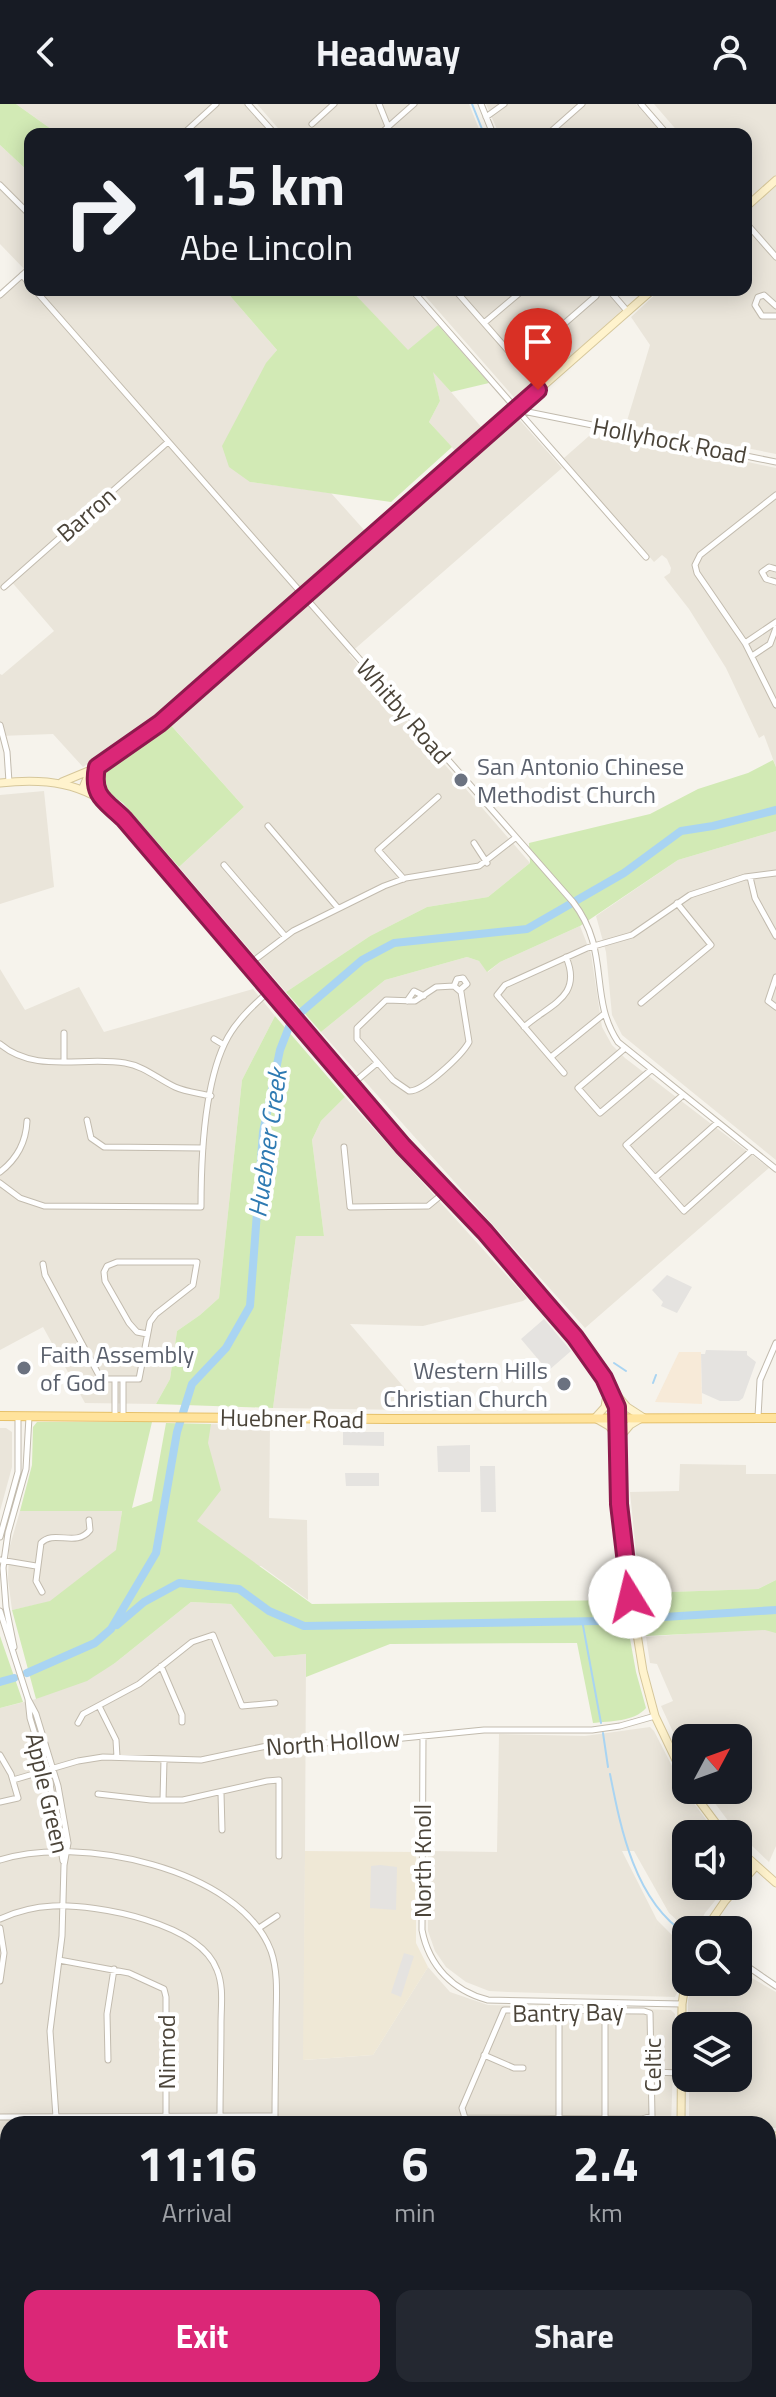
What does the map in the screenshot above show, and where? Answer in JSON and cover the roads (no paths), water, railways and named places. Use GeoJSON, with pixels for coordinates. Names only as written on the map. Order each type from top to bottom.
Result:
{"type":"FeatureCollection","features":[{"type":"Feature","properties":{"kind":"main road"},"geometry":{"type":"LineString","coordinates":[[752,202],[776,180]]}},
{"type":"Feature","properties":{"kind":"main road"},"geometry":{"type":"LineString","coordinates":[[59,783],[97,767],[160,723],[645,296]]}},
{"type":"Feature","properties":{"kind":"main road"},"geometry":{"type":"LineString","coordinates":[[82,790],[97,767]]}},
{"type":"Feature","properties":{"kind":"main road"},"geometry":{"type":"LineString","coordinates":[[97,767],[95,787],[102,800]]}},
{"type":"Feature","properties":{"kind":"main road"},"geometry":{"type":"LineString","coordinates":[[0,783],[59,783],[102,800],[124,819],[351,1086],[445,1192],[485,1232],[568,1329],[608,1386],[627,1407],[644,1418]]}},
{"type":"Feature","properties":{"kind":"main road"},"geometry":{"type":"LineString","coordinates":[[608,1386],[617,1407],[620,1519],[630,1600],[655,1716],[672,1752]]}},
{"type":"Feature","properties":{"kind":"main road"},"geometry":{"type":"LineString","coordinates":[[608,1386],[605,1407],[595,1418],[609,1426],[619,1438]]}},
{"type":"Feature","properties":{"kind":"main road","name":"Huebner Road"},"geometry":{"type":"LineString","coordinates":[[0,1416],[776,1418]]}},
{"type":"Feature","properties":{"kind":"main road"},"geometry":{"type":"LineString","coordinates":[[619,1438],[633,1423],[644,1418]]}},
{"type":"Feature","properties":{"kind":"main road"},"geometry":{"type":"LineString","coordinates":[[752,1862],[776,1883]]}},
{"type":"Feature","properties":{"kind":"main road"},"geometry":{"type":"LineString","coordinates":[[715,1916],[756,1866]]}},
{"type":"Feature","properties":{"kind":"main road"},"geometry":{"type":"LineString","coordinates":[[682,2012],[683,1996]]}},
{"type":"Feature","properties":{"kind":"main road"},"geometry":{"type":"LineString","coordinates":[[681,2092],[681,2116]]}},
{"type":"Feature","properties":{"kind":"street"},"geometry":{"type":"LineString","coordinates":[[190,128],[216,104]]}},
{"type":"Feature","properties":{"kind":"street"},"geometry":{"type":"LineString","coordinates":[[248,104],[270,128]]}},
{"type":"Feature","properties":{"kind":"street"},"geometry":{"type":"LineString","coordinates":[[312,124],[334,104]]}},
{"type":"Feature","properties":{"kind":"street"},"geometry":{"type":"LineString","coordinates":[[379,104],[388,126],[414,104]]}},
{"type":"Feature","properties":{"kind":"street"},"geometry":{"type":"LineString","coordinates":[[481,104],[491,128]]}},
{"type":"Feature","properties":{"kind":"street"},"geometry":{"type":"LineString","coordinates":[[486,117],[504,104]]}},
{"type":"Feature","properties":{"kind":"street"},"geometry":{"type":"LineString","coordinates":[[555,128],[582,104]]}},
{"type":"Feature","properties":{"kind":"street"},"geometry":{"type":"LineString","coordinates":[[641,104],[662,128]]}},
{"type":"Feature","properties":{"kind":"street"},"geometry":{"type":"LineString","coordinates":[[0,185],[24,209]]}},
{"type":"Feature","properties":{"kind":"street"},"geometry":{"type":"LineString","coordinates":[[752,230],[776,257]]}},
{"type":"Feature","properties":{"kind":"street"},"geometry":{"type":"LineString","coordinates":[[0,295],[22,275],[24,277]]}},
{"type":"Feature","properties":{"kind":"street"},"geometry":{"type":"LineString","coordinates":[[776,306],[764,295],[758,297],[755,305],[762,316],[776,316]]}},
{"type":"Feature","properties":{"kind":"street","name":"Whitby Road"},"geometry":{"type":"LineString","coordinates":[[40,296],[583,917],[595,947],[604,1014],[610,1031],[624,1049],[776,1169]]}},
{"type":"Feature","properties":{"kind":"street"},"geometry":{"type":"LineString","coordinates":[[417,296],[646,557]]}},
{"type":"Feature","properties":{"kind":"street"},"geometry":{"type":"LineString","coordinates":[[460,296],[519,363],[596,296]]}},
{"type":"Feature","properties":{"kind":"street"},"geometry":{"type":"LineString","coordinates":[[484,323],[516,296]]}},
{"type":"Feature","properties":{"kind":"street"},"geometry":{"type":"LineString","coordinates":[[614,296],[628,312]]}},
{"type":"Feature","properties":{"kind":"street","name":"Hollyhock Road"},"geometry":{"type":"LineString","coordinates":[[516,409],[776,462]]}},
{"type":"Feature","properties":{"kind":"street","name":"Barron"},"geometry":{"type":"LineString","coordinates":[[4,587],[168,442]]}},
{"type":"Feature","properties":{"kind":"street"},"geometry":{"type":"LineString","coordinates":[[776,495],[700,555],[696,562],[697,573],[745,643],[776,705]]}},
{"type":"Feature","properties":{"kind":"street"},"geometry":{"type":"LineString","coordinates":[[776,569],[769,567],[762,572],[766,579],[776,582]]}},
{"type":"Feature","properties":{"kind":"street"},"geometry":{"type":"LineString","coordinates":[[745,643],[776,625]]}},
{"type":"Feature","properties":{"kind":"street"},"geometry":{"type":"LineString","coordinates":[[752,656],[770,644],[776,625]]}},
{"type":"Feature","properties":{"kind":"street"},"geometry":{"type":"LineString","coordinates":[[0,725],[7,752],[9,782]]}},
{"type":"Feature","properties":{"kind":"street"},"geometry":{"type":"LineString","coordinates":[[404,879],[378,850],[438,797]]}},
{"type":"Feature","properties":{"kind":"street"},"geometry":{"type":"LineString","coordinates":[[268,826],[338,908]]}},
{"type":"Feature","properties":{"kind":"street"},"geometry":{"type":"LineString","coordinates":[[247,966],[285,936],[338,908],[404,879],[487,863],[515,838]]}},
{"type":"Feature","properties":{"kind":"street"},"geometry":{"type":"LineString","coordinates":[[474,843],[487,863]]}},
{"type":"Feature","properties":{"kind":"street"},"geometry":{"type":"LineString","coordinates":[[224,865],[285,936]]}},
{"type":"Feature","properties":{"kind":"street"},"geometry":{"type":"LineString","coordinates":[[564,1073],[497,995],[510,982],[566,957],[632,935],[677,903],[702,890],[776,873]]}},
{"type":"Feature","properties":{"kind":"street"},"geometry":{"type":"LineString","coordinates":[[750,877],[755,898],[776,936]]}},
{"type":"Feature","properties":{"kind":"street"},"geometry":{"type":"LineString","coordinates":[[641,1003],[711,945],[677,903]]}},
{"type":"Feature","properties":{"kind":"street"},"geometry":{"type":"LineString","coordinates":[[524,1027],[569,989],[573,977],[566,957]]}},
{"type":"Feature","properties":{"kind":"street"},"geometry":{"type":"LineString","coordinates":[[776,977],[768,1001],[776,1007]]}},
{"type":"Feature","properties":{"kind":"street"},"geometry":{"type":"LineString","coordinates":[[439,986],[457,988],[470,1037],[466,1047],[449,1064],[413,1092],[398,1084],[377,1062],[357,1039],[357,1028],[386,1000],[415,1001],[439,986]]}},
{"type":"Feature","properties":{"kind":"street"},"geometry":{"type":"LineString","coordinates":[[0,1183],[20,1198],[44,1206],[201,1207],[203,1148],[216,1066],[224,1045],[243,1015],[269,991]]}},
{"type":"Feature","properties":{"kind":"street"},"geometry":{"type":"LineString","coordinates":[[551,1057],[604,1014]]}},
{"type":"Feature","properties":{"kind":"street"},"geometry":{"type":"LineString","coordinates":[[64,1033],[64,1061]]}},
{"type":"Feature","properties":{"kind":"street"},"geometry":{"type":"LineString","coordinates":[[214,1039],[224,1045]]}},
{"type":"Feature","properties":{"kind":"street"},"geometry":{"type":"LineString","coordinates":[[0,1044],[26,1059],[135,1065],[181,1089],[211,1096]]}},
{"type":"Feature","properties":{"kind":"street"},"geometry":{"type":"LineString","coordinates":[[624,1049],[578,1088],[600,1113],[651,1070]]}},
{"type":"Feature","properties":{"kind":"street"},"geometry":{"type":"LineString","coordinates":[[351,1086],[377,1062]]}},
{"type":"Feature","properties":{"kind":"street"},"geometry":{"type":"LineString","coordinates":[[683,1095],[626,1145],[684,1211],[752,1150]]}},
{"type":"Feature","properties":{"kind":"street"},"geometry":{"type":"LineString","coordinates":[[87,1120],[91,1138],[104,1147],[203,1148]]}},
{"type":"Feature","properties":{"kind":"street"},"geometry":{"type":"LineString","coordinates":[[0,1172],[13,1161],[22,1146],[27,1121]]}},
{"type":"Feature","properties":{"kind":"street"},"geometry":{"type":"LineString","coordinates":[[655,1178],[717,1123]]}},
{"type":"Feature","properties":{"kind":"street"},"geometry":{"type":"LineString","coordinates":[[344,1147],[350,1207],[423,1207],[432,1204],[445,1192]]}},
{"type":"Feature","properties":{"kind":"street"},"geometry":{"type":"LineString","coordinates":[[43,1264],[45,1275],[101,1379],[139,1379],[153,1317],[193,1285],[197,1262],[117,1262],[106,1269],[105,1281],[129,1323],[137,1332],[147,1334]]}},
{"type":"Feature","properties":{"kind":"street"},"geometry":{"type":"LineString","coordinates":[[758,1417],[760,1380],[776,1343]]}},
{"type":"Feature","properties":{"kind":"street"},"geometry":{"type":"LineString","coordinates":[[115,1379],[119,1416]]}},
{"type":"Feature","properties":{"kind":"street"},"geometry":{"type":"LineString","coordinates":[[119,1416],[123,1379]]}},
{"type":"Feature","properties":{"kind":"street"},"geometry":{"type":"LineString","coordinates":[[0,1537],[18,1472],[18,1416]]}},
{"type":"Feature","properties":{"kind":"street","name":"Apple Green"},"geometry":{"type":"LineString","coordinates":[[29,1416],[26,1469],[2,1560],[4,1591],[14,1652],[64,1851]]}},
{"type":"Feature","properties":{"kind":"street"},"geometry":{"type":"LineString","coordinates":[[42,1592],[36,1585],[36,1566],[43,1540],[83,1537],[90,1530],[89,1520]]}},
{"type":"Feature","properties":{"kind":"street"},"geometry":{"type":"LineString","coordinates":[[2,1560],[36,1566]]}},
{"type":"Feature","properties":{"kind":"street","name":"Apple Green"},"geometry":{"type":"LineString","coordinates":[[0,1611],[14,1652]]}},
{"type":"Feature","properties":{"kind":"street"},"geometry":{"type":"LineString","coordinates":[[78,1723],[83,1714],[139,1684],[192,1642],[213,1635],[242,1706],[275,1703]]}},
{"type":"Feature","properties":{"kind":"street"},"geometry":{"type":"LineString","coordinates":[[161,1666],[182,1715],[182,1722]]}},
{"type":"Feature","properties":{"kind":"street","name":"Apple Green"},"geometry":{"type":"LineString","coordinates":[[28,1699],[36,1714],[53,1768],[64,1814],[64,1906],[50,2031],[56,2116]]}},
{"type":"Feature","properties":{"kind":"street"},"geometry":{"type":"LineString","coordinates":[[99,1705],[116,1740],[117,1757]]}},
{"type":"Feature","properties":{"kind":"street","name":"North Hollow"},"geometry":{"type":"LineString","coordinates":[[13,1780],[78,1761],[117,1757],[209,1759],[276,1744],[363,1742],[484,1730],[592,1730],[632,1724],[655,1716]]}},
{"type":"Feature","properties":{"kind":"street","name":"North Knoll"},"geometry":{"type":"LineString","coordinates":[[423,1736],[421,1920],[427,1950],[442,1973],[463,1991],[488,2000],[682,2004]]}},
{"type":"Feature","properties":{"kind":"street"},"geometry":{"type":"LineString","coordinates":[[0,1755],[18,1798],[0,1802]]}},
{"type":"Feature","properties":{"kind":"street"},"geometry":{"type":"LineString","coordinates":[[163,1800],[164,1760]]}},
{"type":"Feature","properties":{"kind":"street"},"geometry":{"type":"LineString","coordinates":[[98,1794],[163,1800],[221,1793],[279,1780],[279,1856]]}},
{"type":"Feature","properties":{"kind":"street"},"geometry":{"type":"LineString","coordinates":[[221,1793],[222,1830]]}},
{"type":"Feature","properties":{"kind":"street"},"geometry":{"type":"LineString","coordinates":[[0,1860],[22,1854],[64,1851],[142,1862],[184,1876],[233,1900],[259,1928],[272,1953],[276,1974],[275,2116],[166,2116]]}},
{"type":"Feature","properties":{"kind":"street"},"geometry":{"type":"LineString","coordinates":[[0,1919],[30,1909],[64,1906],[113,1913],[156,1924],[195,1942],[211,1958],[221,1987],[220,2116]]}},
{"type":"Feature","properties":{"kind":"street"},"geometry":{"type":"LineString","coordinates":[[259,1928],[277,1916]]}},
{"type":"Feature","properties":{"kind":"street"},"geometry":{"type":"LineString","coordinates":[[0,1928],[4,1953],[0,1981]]}},
{"type":"Feature","properties":{"kind":"street"},"geometry":{"type":"LineString","coordinates":[[59,1960],[114,1969],[107,2014],[108,2060]]}},
{"type":"Feature","properties":{"kind":"street","name":"Nimrod"},"geometry":{"type":"LineString","coordinates":[[114,1969],[164,1989],[166,2116]]}},
{"type":"Feature","properties":{"kind":"street"},"geometry":{"type":"LineString","coordinates":[[752,1970],[776,1986]]}},
{"type":"Feature","properties":{"kind":"street","name":"Bantry Bay"},"geometry":{"type":"LineString","coordinates":[[463,2116],[462,2108],[504,2010],[650,2013]]}},
{"type":"Feature","properties":{"kind":"street"},"geometry":{"type":"LineString","coordinates":[[559,2010],[559,2116]]}},
{"type":"Feature","properties":{"kind":"street"},"geometry":{"type":"LineString","coordinates":[[605,2010],[605,2116]]}},
{"type":"Feature","properties":{"kind":"street","name":"Celtic"},"geometry":{"type":"LineString","coordinates":[[650,2013],[651,2116]]}},
{"type":"Feature","properties":{"kind":"street"},"geometry":{"type":"LineString","coordinates":[[484,2055],[514,2068],[523,2068]]}},
{"type":"Feature","properties":{"kind":"street"},"geometry":{"type":"LineString","coordinates":[[652,2072],[672,2073]]}},
{"type":"Feature","properties":{"kind":"waterway"},"geometry":{"type":"LineString","coordinates":[[472,104],[482,128]]}},
{"type":"Feature","properties":{"kind":"waterway","name":"Huebner Creek"},"geometry":{"type":"LineString","coordinates":[[27,1673],[95,1643],[111,1629],[156,1553],[177,1432],[192,1384],[226,1348],[250,1306],[263,1132],[280,1050],[289,1027],[299,1014],[362,960],[394,943],[527,929],[624,873],[681,831],[776,810]]}},
{"type":"Feature","properties":{"kind":"waterway"},"geometry":{"type":"LineString","coordinates":[[614,1363],[626,1371]]}},
{"type":"Feature","properties":{"kind":"waterway"},"geometry":{"type":"LineString","coordinates":[[653,1383],[656,1375]]}},
{"type":"Feature","properties":{"kind":"waterway"},"geometry":{"type":"LineString","coordinates":[[117,1625],[144,1602],[179,1583],[239,1589],[269,1611],[304,1626],[600,1621],[776,1610]]}},
{"type":"Feature","properties":{"kind":"waterway"},"geometry":{"type":"LineString","coordinates":[[582,1620],[601,1723]]}},
{"type":"Feature","properties":{"kind":"waterway","name":"Huebner Creek"},"geometry":{"type":"LineString","coordinates":[[0,1682],[14,1678]]}},
{"type":"Feature","properties":{"kind":"waterway"},"geometry":{"type":"LineString","coordinates":[[603,1733],[608,1767]]}},
{"type":"Feature","properties":{"kind":"waterway"},"geometry":{"type":"LineString","coordinates":[[610,1774],[633,1863],[654,1903],[672,1922]]}},
{"type":"Feature","properties":{"kind":"place","name":"San Antonio Chinese Methodist Church"},"geometry":{"type":"Point","coordinates":[461,780]}},
{"type":"Feature","properties":{"kind":"place","name":"Faith Assembly of God"},"geometry":{"type":"Point","coordinates":[24,1368]}},
{"type":"Feature","properties":{"kind":"place","name":"Western Hills Christian Church"},"geometry":{"type":"Point","coordinates":[564,1384]}}]}
